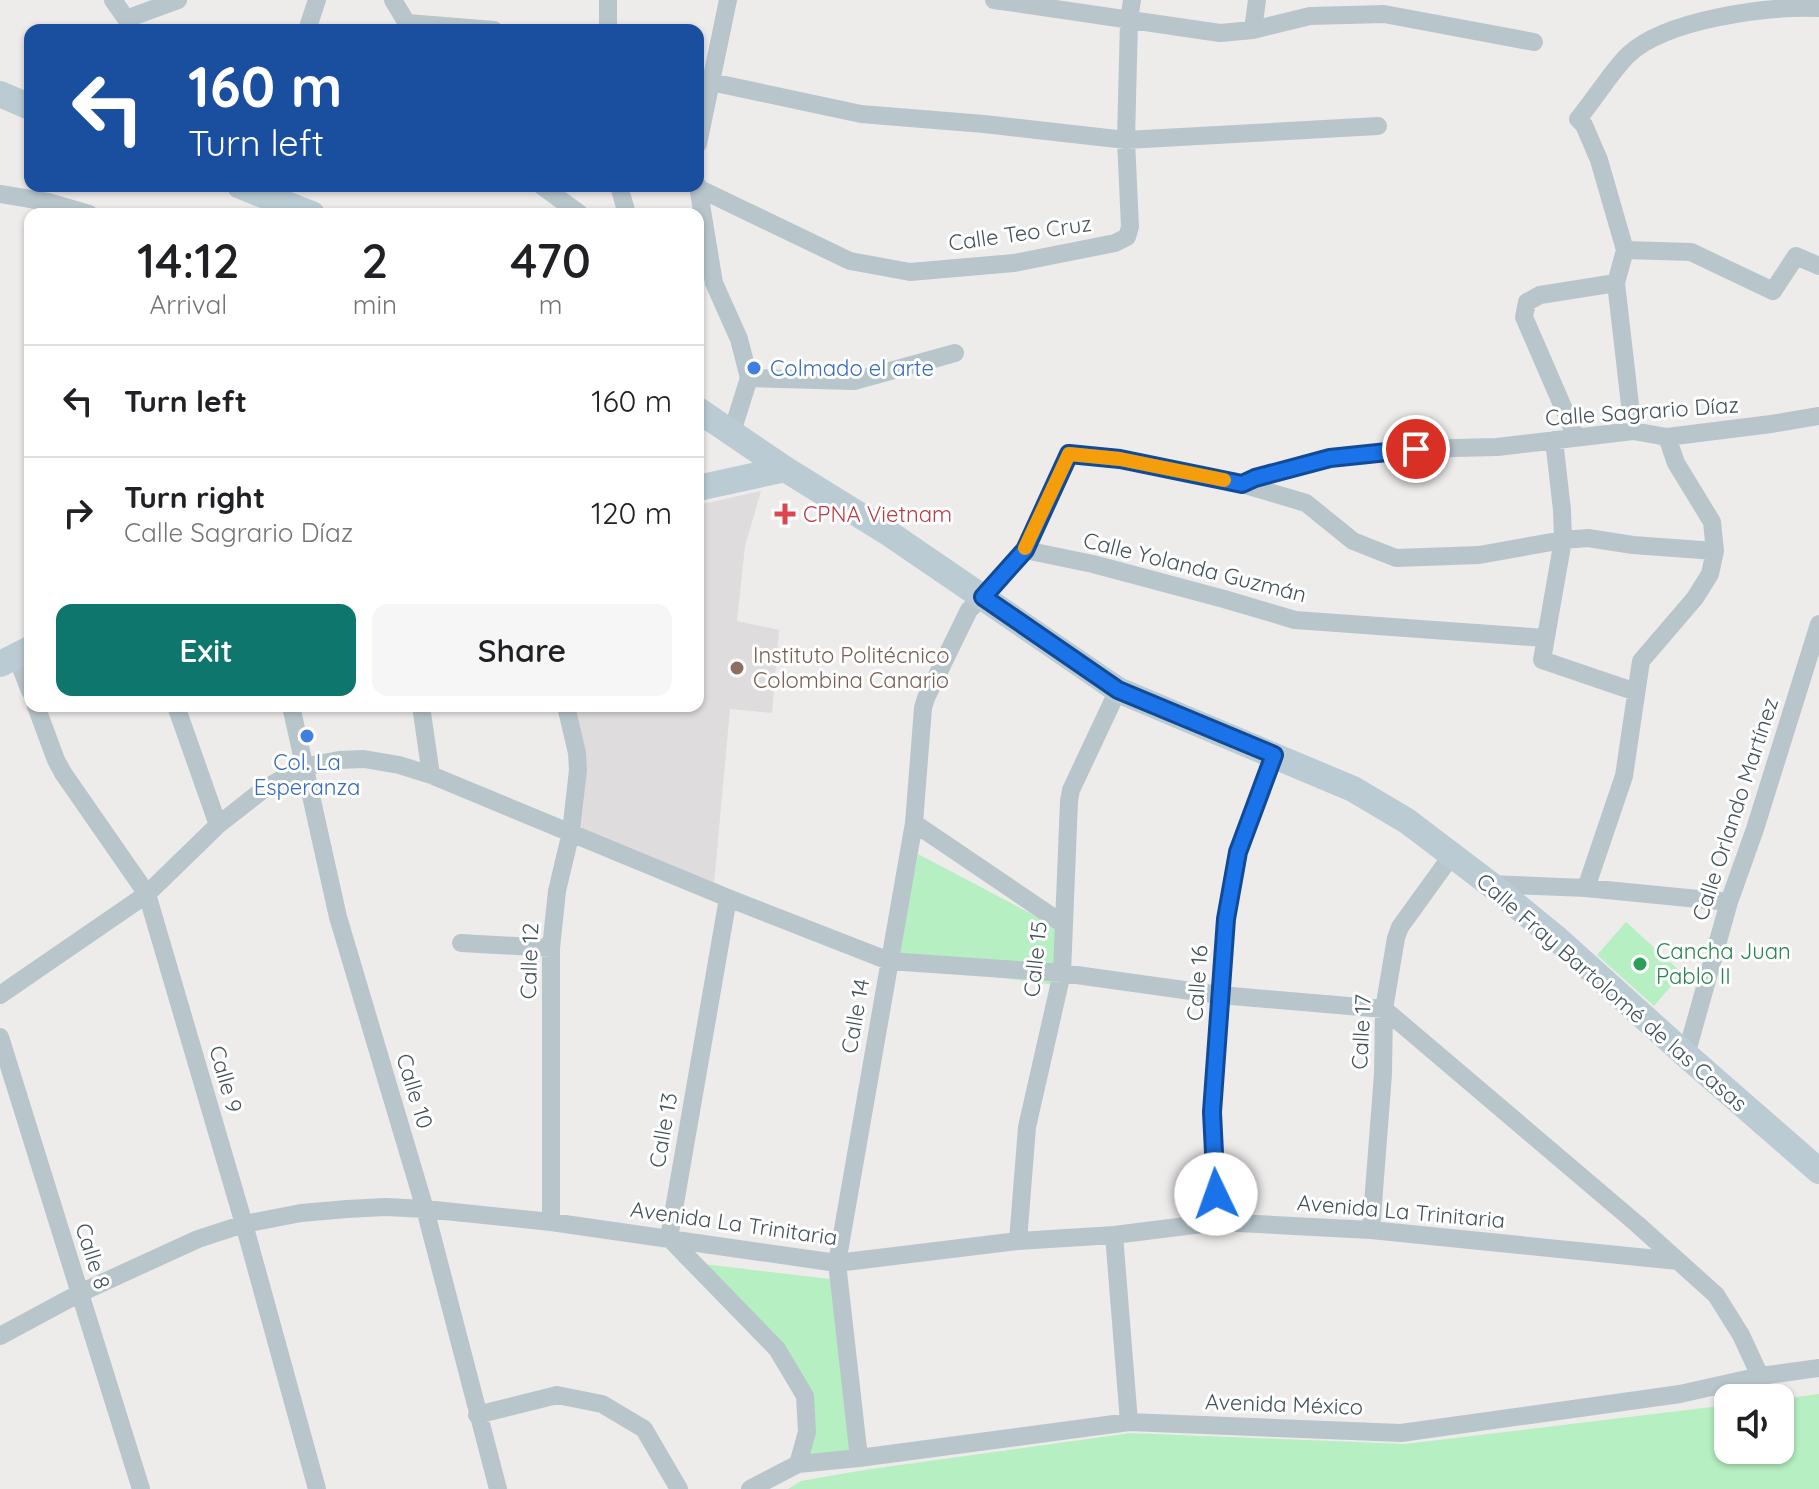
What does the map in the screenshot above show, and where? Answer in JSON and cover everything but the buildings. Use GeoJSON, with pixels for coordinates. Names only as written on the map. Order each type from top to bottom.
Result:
{"type":"FeatureCollection","features":[{"type":"Feature","properties":{"kind":"main road"},"geometry":{"type":"LineString","coordinates":[[0,94],[24,104]]}},
{"type":"Feature","properties":{"kind":"main road"},"geometry":{"type":"LineString","coordinates":[[260,192],[298,208]]}},
{"type":"Feature","properties":{"kind":"main road","name":"Calle Fray Bartolomé de las Casas"},"geometry":{"type":"LineString","coordinates":[[704,414],[890,534],[1118,690],[1353,789],[1407,821],[1555,937],[1819,1171]]}},
{"type":"Feature","properties":{"kind":"main road"},"geometry":{"type":"LineString","coordinates":[[704,487],[785,469]]}},
{"type":"Feature","properties":{"kind":"street"},"geometry":{"type":"LineString","coordinates":[[113,0],[129,24]]}},
{"type":"Feature","properties":{"kind":"street"},"geometry":{"type":"LineString","coordinates":[[132,24],[178,0]]}},
{"type":"Feature","properties":{"kind":"street"},"geometry":{"type":"LineString","coordinates":[[309,24],[317,0]]}},
{"type":"Feature","properties":{"kind":"street"},"geometry":{"type":"LineString","coordinates":[[393,0],[407,24]]}},
{"type":"Feature","properties":{"kind":"street"},"geometry":{"type":"LineString","coordinates":[[608,0],[608,24]]}},
{"type":"Feature","properties":{"kind":"street"},"geometry":{"type":"LineString","coordinates":[[704,115],[728,0]]}},
{"type":"Feature","properties":{"kind":"street"},"geometry":{"type":"LineString","coordinates":[[994,0],[1220,33],[1253,30],[1310,16],[1384,14],[1534,42]]}},
{"type":"Feature","properties":{"kind":"street","name":"Calle Teo Cruz"},"geometry":{"type":"LineString","coordinates":[[704,190],[850,261],[910,272],[1014,263],[1115,243],[1127,237],[1130,227],[1126,140],[1132,0]]}},
{"type":"Feature","properties":{"kind":"street"},"geometry":{"type":"LineString","coordinates":[[1253,30],[1257,0]]}},
{"type":"Feature","properties":{"kind":"street"},"geometry":{"type":"LineString","coordinates":[[1633,431],[1616,283],[1625,250],[1599,160],[1584,125],[1578,119],[1628,56],[1652,37],[1733,14],[1819,8]]}},
{"type":"Feature","properties":{"kind":"street"},"geometry":{"type":"LineString","coordinates":[[711,82],[861,114],[1126,140],[1378,126]]}},
{"type":"Feature","properties":{"kind":"street"},"geometry":{"type":"LineString","coordinates":[[550,192],[572,208]]}},
{"type":"Feature","properties":{"kind":"street"},"geometry":{"type":"LineString","coordinates":[[0,194],[68,208]]}},
{"type":"Feature","properties":{"kind":"street"},"geometry":{"type":"LineString","coordinates":[[704,223],[714,283],[739,339],[749,378],[732,432]]}},
{"type":"Feature","properties":{"kind":"street"},"geometry":{"type":"LineString","coordinates":[[1625,250],[1691,252],[1773,291],[1796,256],[1819,266]]}},
{"type":"Feature","properties":{"kind":"street"},"geometry":{"type":"LineString","coordinates":[[1576,437],[1524,317],[1524,310],[1527,302],[1540,295],[1616,283]]}},
{"type":"Feature","properties":{"kind":"street"},"geometry":{"type":"LineString","coordinates":[[749,378],[854,381],[955,353]]}},
{"type":"Feature","properties":{"kind":"street","name":"Calle Sagrario Díaz"},"geometry":{"type":"LineString","coordinates":[[1242,484],[1330,458],[1416,449],[1497,447],[1633,431],[1667,437],[1819,416]]}},
{"type":"Feature","properties":{"kind":"street"},"geometry":{"type":"LineString","coordinates":[[1586,888],[1624,776],[1641,661],[1695,598],[1710,574],[1715,551],[1712,522],[1676,463],[1667,437]]}},
{"type":"Feature","properties":{"kind":"street"},"geometry":{"type":"LineString","coordinates":[[1554,440],[1563,540],[1542,660],[1636,692]]}},
{"type":"Feature","properties":{"kind":"street"},"geometry":{"type":"LineString","coordinates":[[983,597],[1025,550],[1069,454],[1120,459],[1242,484],[1306,503],[1353,541],[1396,558],[1479,555],[1588,538],[1715,551]]}},
{"type":"Feature","properties":{"kind":"street","name":"Calle Yolanda Guzmán"},"geometry":{"type":"LineString","coordinates":[[1025,550],[1093,564],[1295,620],[1545,638]]}},
{"type":"Feature","properties":{"kind":"street","name":"Calle 14"},"geometry":{"type":"LineString","coordinates":[[859,1458],[837,1263],[914,823],[926,698],[961,624],[969,610],[983,597]]}},
{"type":"Feature","properties":{"kind":"street","name":"Calle Orlando Martínez"},"geometry":{"type":"LineString","coordinates":[[1686,1055],[1729,902],[1819,624]]}},
{"type":"Feature","properties":{"kind":"street"},"geometry":{"type":"LineString","coordinates":[[15,656],[24,677]]}},
{"type":"Feature","properties":{"kind":"street","name":"Calle 15"},"geometry":{"type":"LineString","coordinates":[[1018,1241],[1027,1127],[1062,973],[1069,801],[1071,790],[1118,690]]}},
{"type":"Feature","properties":{"kind":"street","name":"Calle 9"},"geometry":{"type":"LineString","coordinates":[[38,712],[63,773],[147,894],[244,1224],[317,1489]]}},
{"type":"Feature","properties":{"kind":"street"},"geometry":{"type":"LineString","coordinates":[[178,712],[218,825]]}},
{"type":"Feature","properties":{"kind":"street","name":"Calle 10"},"geometry":{"type":"LineString","coordinates":[[292,712],[338,917],[425,1209],[498,1489]]}},
{"type":"Feature","properties":{"kind":"street"},"geometry":{"type":"LineString","coordinates":[[422,712],[431,775]]}},
{"type":"Feature","properties":{"kind":"street","name":"Calle 12"},"geometry":{"type":"LineString","coordinates":[[551,1222],[551,948],[557,891],[571,832],[578,770],[567,712]]}},
{"type":"Feature","properties":{"kind":"street","name":"Calle 16"},"geometry":{"type":"LineString","coordinates":[[1218,1222],[1212,1112],[1226,919],[1238,852],[1274,755]]}},
{"type":"Feature","properties":{"kind":"street"},"geometry":{"type":"LineString","coordinates":[[0,995],[147,894],[218,825],[264,789],[303,767],[339,760],[364,759],[399,765],[431,775],[889,961],[1062,973],[1220,995],[1384,1009],[1716,1295],[1741,1335],[1760,1376]]}},
{"type":"Feature","properties":{"kind":"street"},"geometry":{"type":"LineString","coordinates":[[914,823],[1063,924]]}},
{"type":"Feature","properties":{"kind":"street","name":"Calle 17"},"geometry":{"type":"LineString","coordinates":[[1371,1230],[1383,1074],[1384,1009],[1396,938],[1400,927],[1452,855]]}},
{"type":"Feature","properties":{"kind":"street"},"geometry":{"type":"LineString","coordinates":[[1490,884],[1586,888],[1729,902]]}},
{"type":"Feature","properties":{"kind":"street","name":"Calle 13"},"geometry":{"type":"LineString","coordinates":[[669,1238],[728,898]]}},
{"type":"Feature","properties":{"kind":"street"},"geometry":{"type":"LineString","coordinates":[[461,943],[551,948]]}},
{"type":"Feature","properties":{"kind":"street","name":"Calle 8"},"geometry":{"type":"LineString","coordinates":[[0,1037],[141,1489]]}},
{"type":"Feature","properties":{"kind":"street","name":"Avenida La Trinitaria"},"geometry":{"type":"LineString","coordinates":[[0,1336],[80,1293],[198,1239],[244,1224],[301,1213],[386,1207],[551,1222],[837,1263],[1018,1241],[1114,1235],[1218,1222],[1371,1230],[1678,1261]]}},
{"type":"Feature","properties":{"kind":"street"},"geometry":{"type":"LineString","coordinates":[[1114,1235],[1129,1422]]}},
{"type":"Feature","properties":{"kind":"street"},"geometry":{"type":"LineString","coordinates":[[669,1238],[777,1349],[805,1396],[807,1432],[798,1464]]}},
{"type":"Feature","properties":{"kind":"street","name":"Avenida México"},"geometry":{"type":"LineString","coordinates":[[750,1489],[798,1464],[1129,1422],[1401,1433],[1680,1394],[1760,1376],[1819,1368]]}},
{"type":"Feature","properties":{"kind":"street"},"geometry":{"type":"LineString","coordinates":[[477,1415],[557,1395],[602,1404],[644,1429],[679,1489]]}},
{"type":"Feature","properties":{"kind":"shaded area","name":"Instituto Politécnico Colombina Canario"},"geometry":{"type":"Polygon","coordinates":[[[761,491],[745,546],[737,621],[779,630],[772,713],[730,709],[714,884],[581,830],[587,765],[575,712],[704,712],[704,504],[761,491]]]}},
{"type":"Feature","properties":{"kind":"green space"},"geometry":{"type":"Polygon","coordinates":[[[918,854],[1058,928],[1055,985],[896,964],[918,854]]]}},
{"type":"Feature","properties":{"kind":"green space","name":"Cancha Juan Pablo II"},"geometry":{"type":"Polygon","coordinates":[[[1626,922],[1682,973],[1654,1006],[1597,955],[1626,922]]]}},
{"type":"Feature","properties":{"kind":"green space"},"geometry":{"type":"Polygon","coordinates":[[[678,1261],[830,1279],[852,1456],[801,1470],[811,1433],[781,1346],[678,1261]]]}},
{"type":"Feature","properties":{"kind":"green space"},"geometry":{"type":"Polygon","coordinates":[[[1819,1394],[1819,1489],[788,1489],[801,1481],[864,1470],[1131,1433],[1405,1444],[1714,1407],[1714,1464],[1794,1464],[1794,1397],[1819,1394]]]}},
{"type":"Feature","properties":{"kind":"slow traffic"},"geometry":{"type":"LineString","coordinates":[[1025,548],[1069,454],[1120,459],[1224,480]]}},
{"type":"Feature","properties":{"kind":"place","name":"Colmado el arte"},"geometry":{"type":"Point","coordinates":[754,368]}},
{"type":"Feature","properties":{"kind":"place","name":"CPNA Vietnam"},"geometry":{"type":"Point","coordinates":[785,514]}},
{"type":"Feature","properties":{"kind":"place","name":"Instituto Politécnico Colombina Canario"},"geometry":{"type":"Point","coordinates":[737,668]}},
{"type":"Feature","properties":{"kind":"place","name":"Col. La Esperanza"},"geometry":{"type":"Point","coordinates":[307,736]}},
{"type":"Feature","properties":{"kind":"place","name":"Cancha Juan Pablo II"},"geometry":{"type":"Point","coordinates":[1640,964]}},
{"type":"Feature","properties":{"kind":"route"},"geometry":{"type":"LineString","coordinates":[[1216,1194],[1212,1112],[1226,919],[1238,852],[1274,755],[1118,690],[983,597],[1025,550],[1069,454],[1120,459],[1242,484],[1330,458],[1416,449]]}}]}
